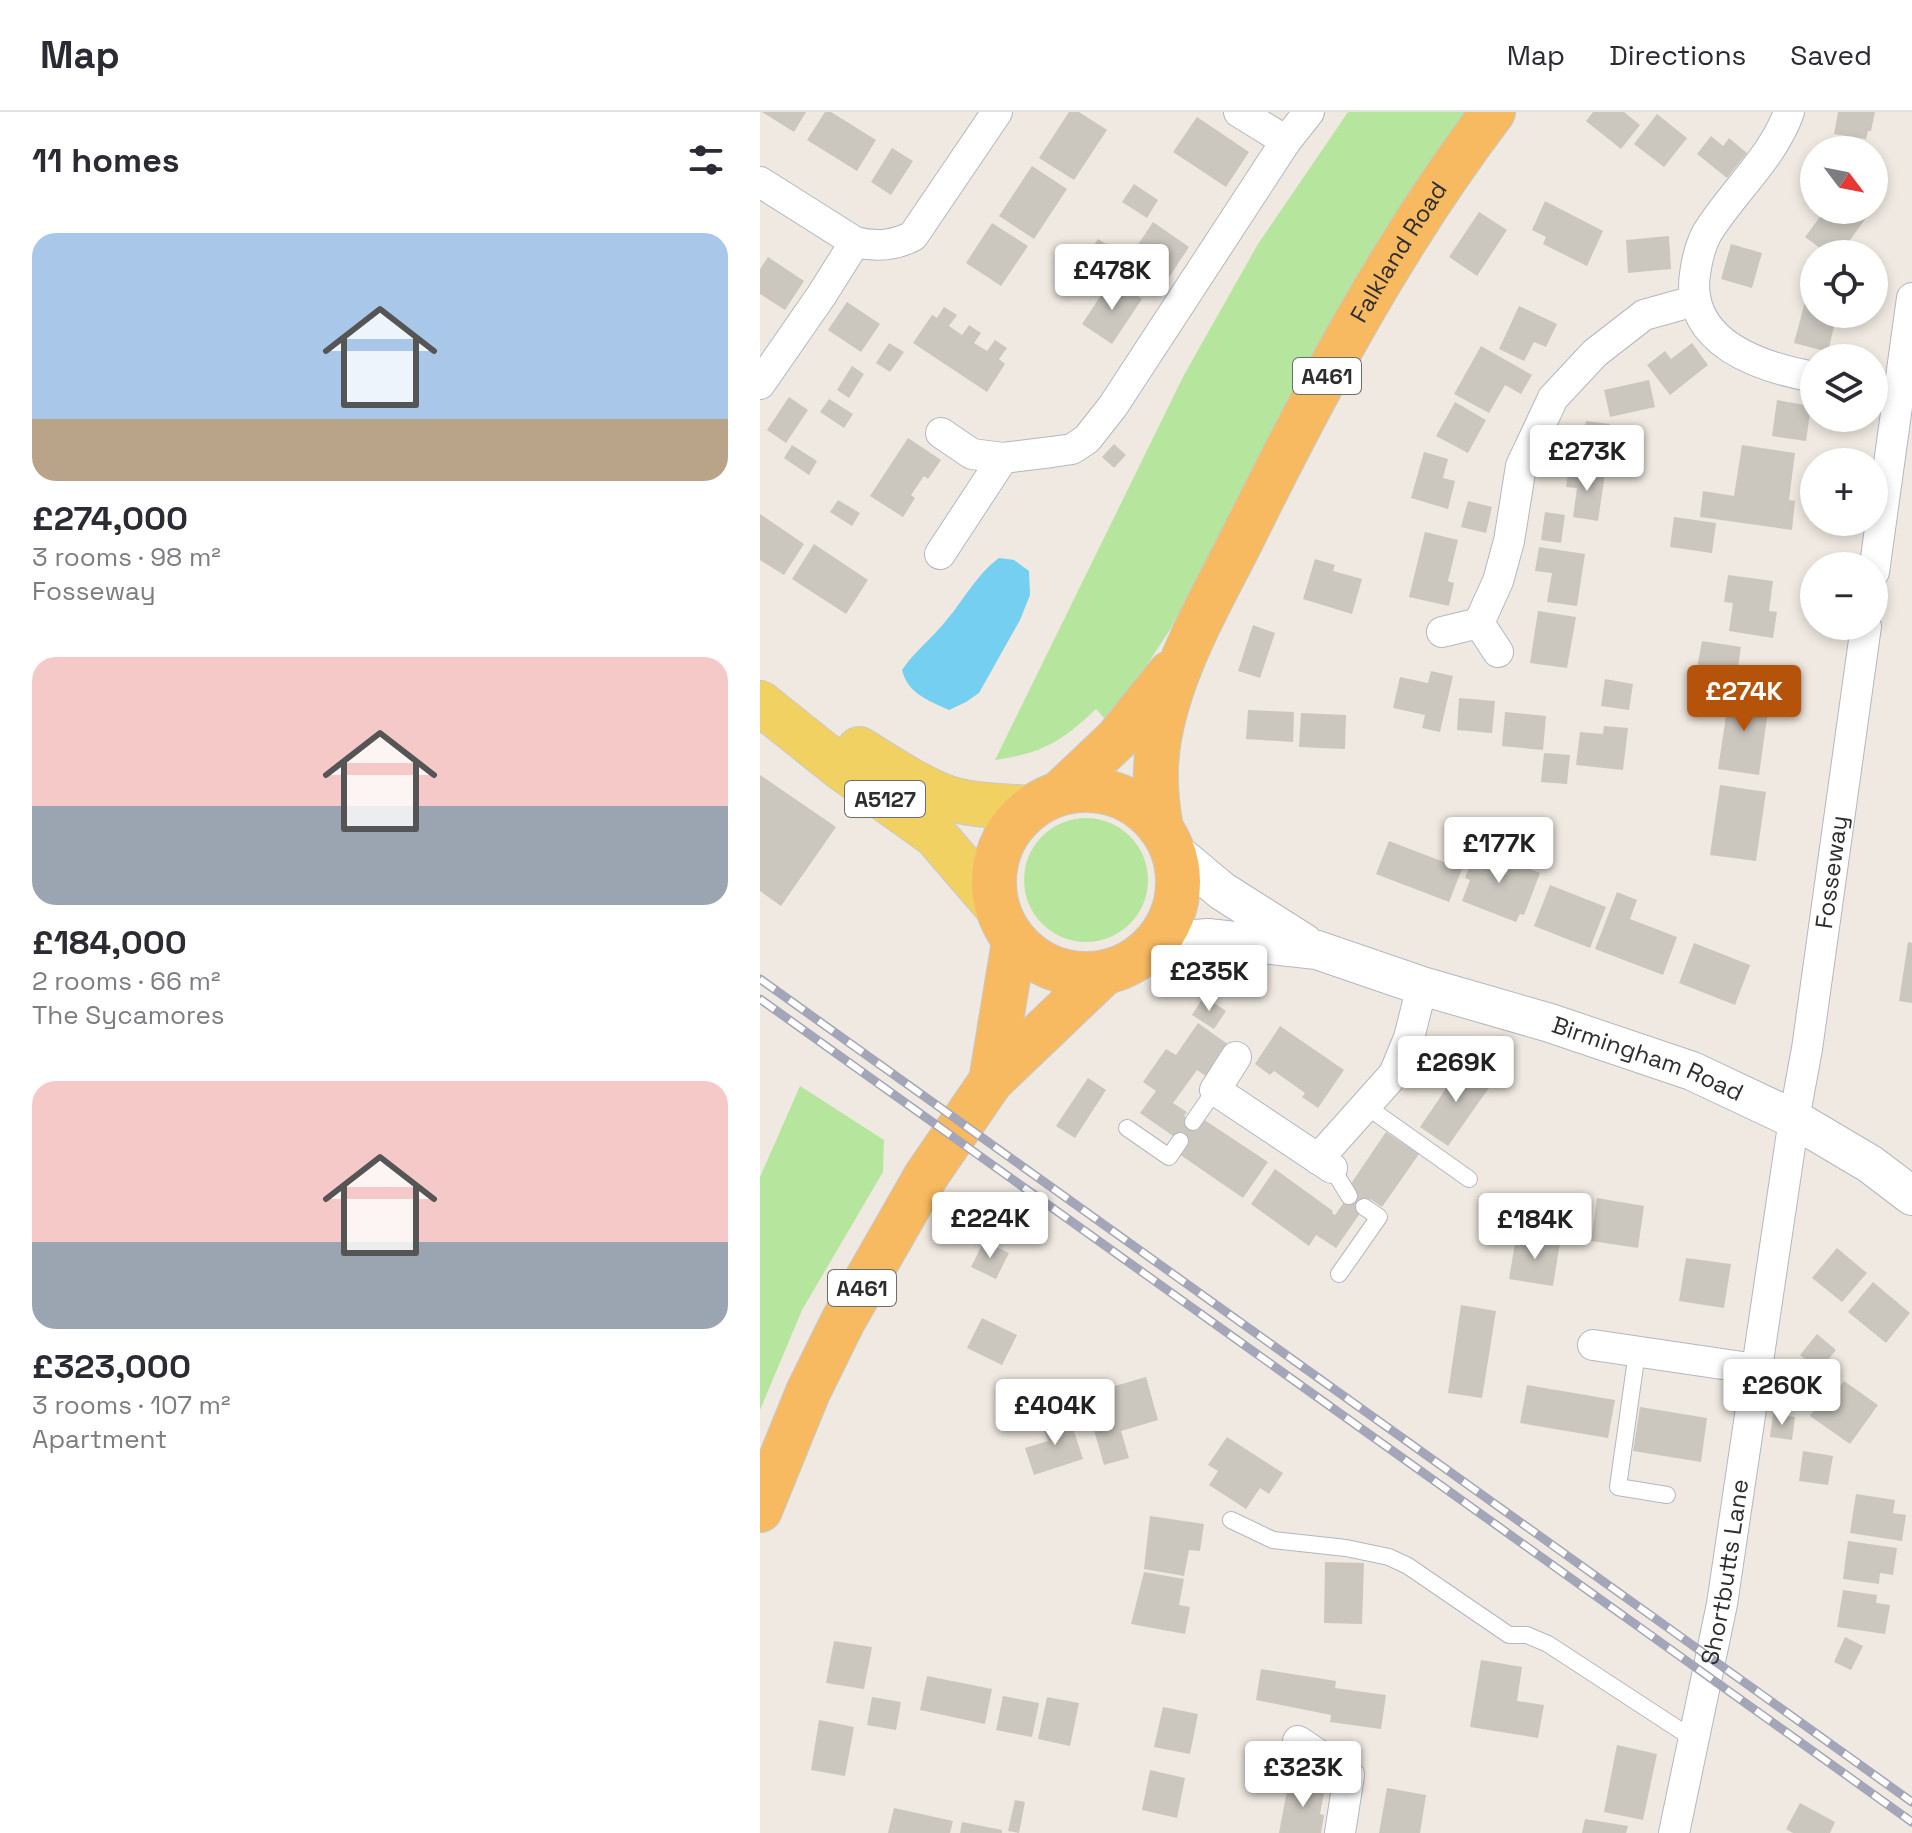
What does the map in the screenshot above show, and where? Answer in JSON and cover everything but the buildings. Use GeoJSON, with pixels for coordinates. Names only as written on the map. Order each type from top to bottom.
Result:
{"type":"FeatureCollection","features":[{"type":"Feature","properties":{"kind":"highway","name":"Falkland Road"},"geometry":{"type":"LineString","coordinates":[[1167,839],[1154,790],[1156,756],[1165,709],[1185,654],[1269,486],[1380,282],[1493,112]]}},
{"type":"Feature","properties":{"kind":"highway","name":"Falkland Road"},"geometry":{"type":"LineString","coordinates":[[1046,800],[1117,739],[1185,654]]}},
{"type":"Feature","properties":{"kind":"highway"},"geometry":{"type":"LineString","coordinates":[[1089,789],[1117,794],[1141,808],[1167,839],[1179,887],[1169,923],[1146,953],[1126,966],[1104,973],[1081,975],[1058,971],[1034,959],[1006,924],[993,878],[1003,839],[1046,800],[1089,789]]}},
{"type":"Feature","properties":{"kind":"highway","name":"A461"},"geometry":{"type":"LineString","coordinates":[[991,1081],[1006,924]]}},
{"type":"Feature","properties":{"kind":"highway","name":"A461"},"geometry":{"type":"LineString","coordinates":[[760,1510],[808,1392],[843,1321],[926,1176],[991,1081],[1104,973]]}},
{"type":"Feature","properties":{"kind":"main road","name":"A5127"},"geometry":{"type":"LineString","coordinates":[[760,702],[851,744],[948,798],[976,803],[1046,800]]}},
{"type":"Feature","properties":{"kind":"main road","name":"A5127"},"geometry":{"type":"LineString","coordinates":[[760,702],[840,767],[935,835],[1006,924]]}},
{"type":"Feature","properties":{"kind":"street"},"geometry":{"type":"LineString","coordinates":[[760,182],[855,242],[887,245],[901,242],[913,236],[997,112]]}},
{"type":"Feature","properties":{"kind":"street"},"geometry":{"type":"LineString","coordinates":[[1239,112],[1286,141]]}},
{"type":"Feature","properties":{"kind":"street"},"geometry":{"type":"LineString","coordinates":[[941,433],[972,454],[1003,458],[1072,449],[1087,439],[1113,406],[1286,141],[1309,112]]}},
{"type":"Feature","properties":{"kind":"street"},"geometry":{"type":"LineString","coordinates":[[1789,112],[1773,147],[1707,234],[1698,255],[1694,301],[1704,322],[1718,338],[1752,361],[1800,373]]}},
{"type":"Feature","properties":{"kind":"street"},"geometry":{"type":"LineString","coordinates":[[760,384],[855,242]]}},
{"type":"Feature","properties":{"kind":"street"},"geometry":{"type":"LineString","coordinates":[[1888,382],[1912,298]]}},
{"type":"Feature","properties":{"kind":"street"},"geometry":{"type":"LineString","coordinates":[[1479,623],[1498,581],[1509,541],[1521,466],[1553,398],[1595,353],[1644,315],[1694,301]]}},
{"type":"Feature","properties":{"kind":"street"},"geometry":{"type":"LineString","coordinates":[[1875,552],[1884,432]]}},
{"type":"Feature","properties":{"kind":"street"},"geometry":{"type":"LineString","coordinates":[[940,554],[1003,458]]}},
{"type":"Feature","properties":{"kind":"street"},"geometry":{"type":"LineString","coordinates":[[1442,632],[1479,623]]}},
{"type":"Feature","properties":{"kind":"street"},"geometry":{"type":"LineString","coordinates":[[1479,623],[1498,652]]}},
{"type":"Feature","properties":{"kind":"street","name":"Fosseway"},"geometry":{"type":"LineString","coordinates":[[1794,1119],[1807,1049],[1864,640]]}},
{"type":"Feature","properties":{"kind":"street","name":"Birmingham Road"},"geometry":{"type":"LineString","coordinates":[[1167,839],[1222,891],[1317,950]]}},
{"type":"Feature","properties":{"kind":"street","name":"Birmingham Road"},"geometry":{"type":"LineString","coordinates":[[1146,953],[1182,940],[1208,938],[1317,950],[1422,986],[1550,1023],[1692,1071],[1794,1119],[1870,1164],[1912,1196]]}},
{"type":"Feature","properties":{"kind":"street"},"geometry":{"type":"LineString","coordinates":[[1236,1057],[1215,1090],[1325,1164],[1366,1106],[1394,1074],[1401,1061],[1422,986]]}},
{"type":"Feature","properties":{"kind":"street","name":"Shortbutts Lane"},"geometry":{"type":"LineString","coordinates":[[1674,1833],[1722,1604],[1794,1119]]}},
{"type":"Feature","properties":{"kind":"street"},"geometry":{"type":"LineString","coordinates":[[1593,1345],[1639,1339],[1756,1369]]}},
{"type":"Feature","properties":{"kind":"street"},"geometry":{"type":"LineString","coordinates":[[1298,1741],[1349,1775],[1340,1833]]}},
{"type":"Feature","properties":{"kind":"lane"},"geometry":{"type":"LineString","coordinates":[[1193,1122],[1215,1090]]}},
{"type":"Feature","properties":{"kind":"lane"},"geometry":{"type":"LineString","coordinates":[[1366,1106],[1469,1179]]}},
{"type":"Feature","properties":{"kind":"lane"},"geometry":{"type":"LineString","coordinates":[[1127,1128],[1169,1157],[1180,1141]]}},
{"type":"Feature","properties":{"kind":"lane"},"geometry":{"type":"LineString","coordinates":[[1325,1164],[1349,1196]]}},
{"type":"Feature","properties":{"kind":"lane"},"geometry":{"type":"LineString","coordinates":[[1339,1274],[1379,1217],[1364,1207]]}},
{"type":"Feature","properties":{"kind":"lane"},"geometry":{"type":"LineString","coordinates":[[1639,1339],[1618,1487],[1667,1495]]}},
{"type":"Feature","properties":{"kind":"lane"},"geometry":{"type":"LineString","coordinates":[[1231,1520],[1273,1540],[1346,1548],[1389,1557],[1408,1566],[1509,1635],[1527,1635],[1548,1644],[1695,1740]]}},
{"type":"Feature","properties":{"kind":"green space"},"geometry":{"type":"Polygon","coordinates":[[[1348,112],[1469,112],[1245,487],[1171,628],[1139,677],[1105,719],[1096,709],[1050,744],[1026,754],[995,760],[1184,375],[1258,244],[1348,112]]]}},
{"type":"Feature","properties":{"kind":"green space"},"geometry":{"type":"Polygon","coordinates":[[[1086,818],[1110,823],[1130,836],[1143,856],[1148,880],[1143,904],[1130,924],[1110,937],[1086,942],[1062,937],[1042,924],[1029,904],[1024,880],[1029,856],[1042,836],[1062,823],[1086,818]]]}},
{"type":"Feature","properties":{"kind":"green space"},"geometry":{"type":"Polygon","coordinates":[[[800,1086],[884,1140],[883,1172],[802,1310],[760,1410],[760,1177],[800,1086]]]}},
{"type":"Feature","properties":{"kind":"water"},"geometry":{"type":"Polygon","coordinates":[[[999,558],[1014,560],[1029,571],[1030,595],[1020,620],[979,693],[949,710],[914,691],[902,670],[999,558]]]}},
{"type":"Feature","properties":{"kind":"railway"},"geometry":{"type":"LineString","coordinates":[[760,979],[1912,1802]]}},
{"type":"Feature","properties":{"kind":"railway"},"geometry":{"type":"LineString","coordinates":[[760,999],[1912,1822]]}}]}
